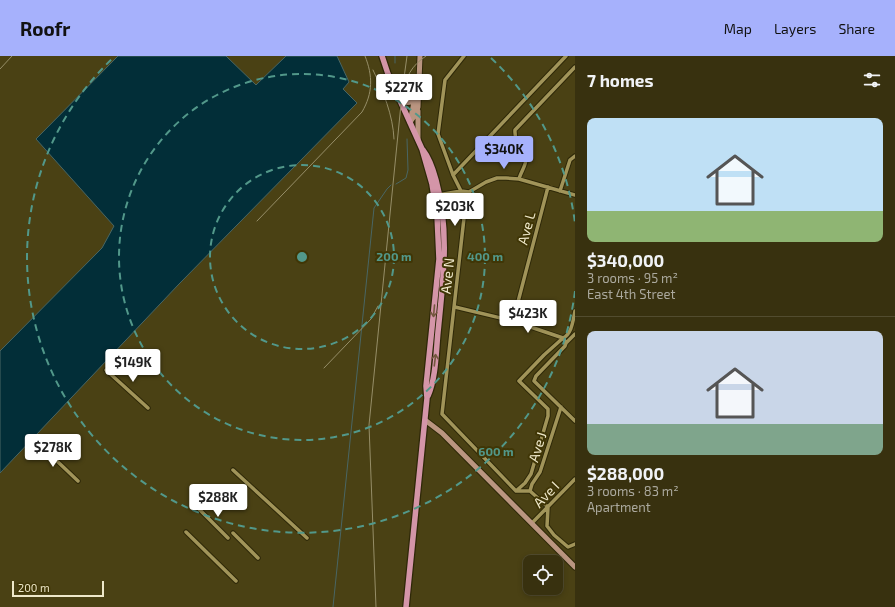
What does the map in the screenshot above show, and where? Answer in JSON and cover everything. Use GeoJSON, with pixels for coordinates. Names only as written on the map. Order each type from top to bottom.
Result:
{"type":"FeatureCollection","features":[{"type":"Feature","properties":{"kind":"main road"},"geometry":{"type":"LineString","coordinates":[[382,56],[422,149],[437,195],[439,259],[426,386],[427,398],[425,420],[406,607]]}},
{"type":"Feature","properties":{"kind":"street"},"geometry":{"type":"LineString","coordinates":[[410,122],[416,94],[420,56]]}},
{"type":"Feature","properties":{"kind":"street","name":"Ave N"},"geometry":{"type":"LineString","coordinates":[[464,56],[445,80],[438,134],[453,175],[461,191],[464,218],[442,414],[516,491]]}},
{"type":"Feature","properties":{"kind":"street"},"geometry":{"type":"LineString","coordinates":[[453,175],[566,56]]}},
{"type":"Feature","properties":{"kind":"street"},"geometry":{"type":"LineString","coordinates":[[519,179],[527,157],[526,152],[517,142],[515,130],[575,67]]}},
{"type":"Feature","properties":{"kind":"street"},"geometry":{"type":"LineString","coordinates":[[398,96],[403,102],[408,103],[411,102],[416,94]]}},
{"type":"Feature","properties":{"kind":"street"},"geometry":{"type":"LineString","coordinates":[[416,94],[419,97],[418,140]]}},
{"type":"Feature","properties":{"kind":"street"},"geometry":{"type":"LineString","coordinates":[[410,122],[418,107]]}},
{"type":"Feature","properties":{"kind":"street"},"geometry":{"type":"LineString","coordinates":[[560,191],[570,160],[575,156]]}},
{"type":"Feature","properties":{"kind":"street"},"geometry":{"type":"LineString","coordinates":[[437,195],[461,191],[469,192],[497,178],[519,179],[575,195]]}},
{"type":"Feature","properties":{"kind":"street","name":"Ave L"},"geometry":{"type":"LineString","coordinates":[[513,321],[548,187]]}},
{"type":"Feature","properties":{"kind":"street"},"geometry":{"type":"LineString","coordinates":[[455,306],[513,321],[563,338],[566,342]]}},
{"type":"Feature","properties":{"kind":"street"},"geometry":{"type":"LineString","coordinates":[[516,491],[525,483],[531,474],[548,416],[548,409],[519,381],[544,355],[567,336],[570,331],[575,311]]}},
{"type":"Feature","properties":{"kind":"street"},"geometry":{"type":"LineString","coordinates":[[575,334],[536,376],[534,381],[575,421]]}},
{"type":"Feature","properties":{"kind":"street"},"geometry":{"type":"LineString","coordinates":[[106,370],[148,408]]}},
{"type":"Feature","properties":{"kind":"street","name":"Ave J"},"geometry":{"type":"LineString","coordinates":[[530,491],[532,484],[540,472],[560,407]]}},
{"type":"Feature","properties":{"kind":"street"},"geometry":{"type":"LineString","coordinates":[[425,420],[442,433],[575,567]]}},
{"type":"Feature","properties":{"kind":"street"},"geometry":{"type":"LineString","coordinates":[[38,443],[78,481]]}},
{"type":"Feature","properties":{"kind":"street"},"geometry":{"type":"LineString","coordinates":[[233,470],[307,538]]}},
{"type":"Feature","properties":{"kind":"street","name":"Ave I"},"geometry":{"type":"LineString","coordinates":[[532,523],[575,479]]}},
{"type":"Feature","properties":{"kind":"street"},"geometry":{"type":"LineString","coordinates":[[516,491],[530,491],[548,507],[547,526],[554,535],[568,547],[575,544]]}},
{"type":"Feature","properties":{"kind":"street"},"geometry":{"type":"LineString","coordinates":[[198,508],[228,538]]}},
{"type":"Feature","properties":{"kind":"street"},"geometry":{"type":"LineString","coordinates":[[186,532],[236,581]]}},
{"type":"Feature","properties":{"kind":"street"},"geometry":{"type":"LineString","coordinates":[[233,533],[258,558]]}},
{"type":"Feature","properties":{"kind":"water"},"geometry":{"type":"Polygon","coordinates":[[[118,56],[226,56],[256,85],[286,56],[337,56],[349,82],[343,89],[357,103],[179,284],[0,473],[0,351],[102,248],[114,226],[36,139],[118,56]]]}},
{"type":"Feature","properties":{"kind":"waterway"},"geometry":{"type":"LineString","coordinates":[[395,56],[395,63]]}},
{"type":"Feature","properties":{"kind":"waterway"},"geometry":{"type":"LineString","coordinates":[[396,184],[406,178],[408,170],[407,139]]}},
{"type":"Feature","properties":{"kind":"waterway"},"geometry":{"type":"LineString","coordinates":[[333,607],[374,208],[391,185]]}},
{"type":"Feature","properties":{"kind":"railway"},"geometry":{"type":"LineString","coordinates":[[0,69],[12,56]]}},
{"type":"Feature","properties":{"kind":"railway"},"geometry":{"type":"LineString","coordinates":[[257,221],[362,112],[366,105],[371,84],[368,63],[365,56]]}},
{"type":"Feature","properties":{"kind":"railway"},"geometry":{"type":"LineString","coordinates":[[404,78],[407,56]]}},
{"type":"Feature","properties":{"kind":"railway"},"geometry":{"type":"LineString","coordinates":[[376,607],[369,425],[402,94],[405,82],[410,72],[416,64],[426,56]]}},
{"type":"Feature","properties":{"kind":"railway"},"geometry":{"type":"LineString","coordinates":[[373,70],[390,112],[394,139]]}},
{"type":"Feature","properties":{"kind":"railway"},"geometry":{"type":"LineString","coordinates":[[324,368],[371,319],[378,306]]}}]}
